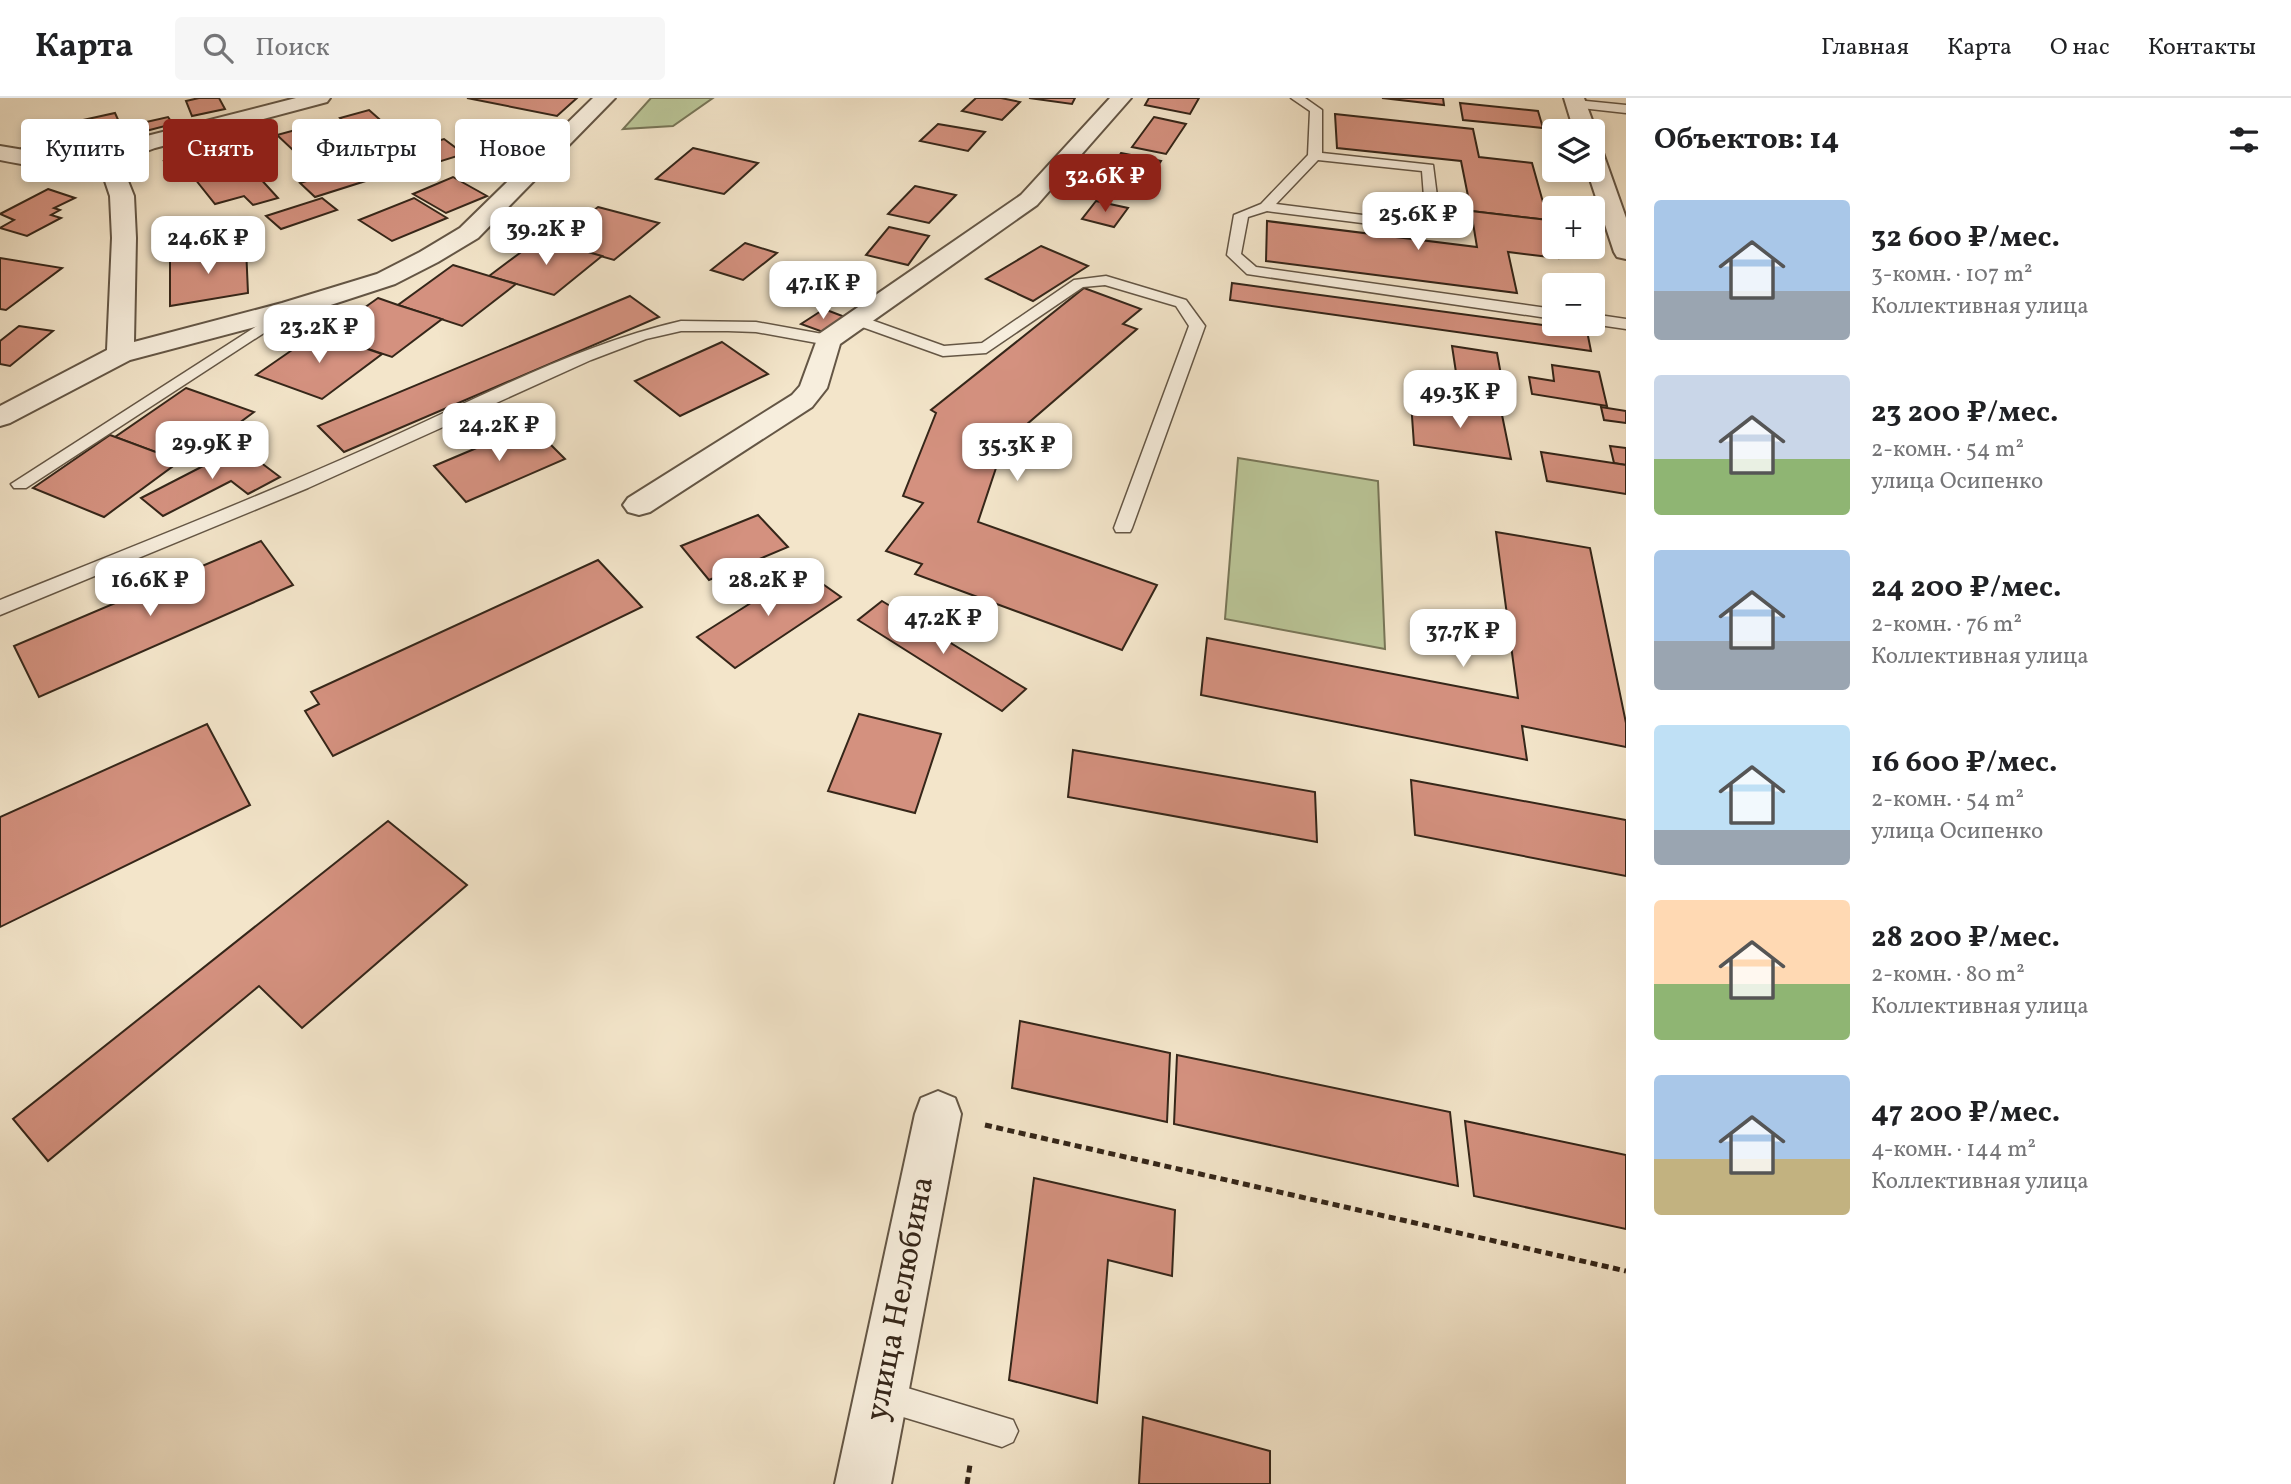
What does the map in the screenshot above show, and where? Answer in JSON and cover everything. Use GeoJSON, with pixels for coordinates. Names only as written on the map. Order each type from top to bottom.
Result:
{"type":"FeatureCollection","features":[{"type":"Feature","properties":{"kind":"street"},"geometry":{"type":"LineString","coordinates":[[149,142],[320,98]]}},
{"type":"Feature","properties":{"kind":"street"},"geometry":{"type":"LineString","coordinates":[[0,417],[120,354],[291,309],[386,279],[469,233],[605,98]]}},
{"type":"Feature","properties":{"kind":"street"},"geometry":{"type":"LineString","coordinates":[[639,505],[802,401],[813,388],[828,340],[1030,200],[1121,98]]}},
{"type":"Feature","properties":{"kind":"street"},"geometry":{"type":"LineString","coordinates":[[0,153],[21,158]]}},
{"type":"Feature","properties":{"kind":"street"},"geometry":{"type":"LineString","coordinates":[[117,182],[122,197],[124,238],[120,354]]}},
{"type":"Feature","properties":{"kind":"street"},"geometry":{"type":"LineString","coordinates":[[1602,182],[1626,252]]}},
{"type":"Feature","properties":{"kind":"street","name":"улица Нелюбина"},"geometry":{"type":"LineString","coordinates":[[863,1484],[939,1114]]}},
{"type":"Feature","properties":{"kind":"lane"},"geometry":{"type":"LineString","coordinates":[[1266,207],[1315,156],[1316,110],[1297,98]]}},
{"type":"Feature","properties":{"kind":"lane"},"geometry":{"type":"LineString","coordinates":[[1578,112],[1626,109]]}},
{"type":"Feature","properties":{"kind":"lane"},"geometry":{"type":"LineString","coordinates":[[1578,112],[1626,119]]}},
{"type":"Feature","properties":{"kind":"lane"},"geometry":{"type":"LineString","coordinates":[[1315,156],[1428,168],[1434,228],[1266,207],[1241,215],[1234,255],[1252,271],[1542,312]]}},
{"type":"Feature","properties":{"kind":"lane"},"geometry":{"type":"LineString","coordinates":[[857,320],[943,351],[986,348],[1079,283],[1106,280],[1181,303],[1197,326],[1123,528]]}},
{"type":"Feature","properties":{"kind":"lane"},"geometry":{"type":"LineString","coordinates":[[20,485],[291,309]]}},
{"type":"Feature","properties":{"kind":"lane"},"geometry":{"type":"LineString","coordinates":[[1605,321],[1626,324]]}},
{"type":"Feature","properties":{"kind":"lane"},"geometry":{"type":"LineString","coordinates":[[0,608],[302,484],[585,357],[641,335],[681,326],[728,326],[756,327],[828,340]]}},
{"type":"Feature","properties":{"kind":"lane"},"geometry":{"type":"LineString","coordinates":[[881,1396],[1002,1431]]}},
{"type":"Feature","properties":{"kind":"path"},"geometry":{"type":"LineString","coordinates":[[939,1114],[1626,1271]]}},
{"type":"Feature","properties":{"kind":"green space"},"geometry":{"type":"Polygon","coordinates":[[[651,98],[713,98],[673,126],[623,129],[651,98]]]}},
{"type":"Feature","properties":{"kind":"green space"},"geometry":{"type":"Polygon","coordinates":[[[1238,458],[1378,481],[1385,649],[1225,619],[1238,458]]]}},
{"type":"Feature","properties":{"kind":"building"},"geometry":{"type":"Polygon","coordinates":[[[219,98],[225,109],[192,116],[186,101],[219,98]]]}},
{"type":"Feature","properties":{"kind":"building"},"geometry":{"type":"Polygon","coordinates":[[[467,98],[577,98],[557,116],[467,98]]]}},
{"type":"Feature","properties":{"kind":"building"},"geometry":{"type":"Polygon","coordinates":[[[976,98],[1001,98],[1020,102],[1002,120],[962,111],[976,98]]]}},
{"type":"Feature","properties":{"kind":"building"},"geometry":{"type":"Polygon","coordinates":[[[1029,98],[1075,98],[1072,104],[1029,98]]]}},
{"type":"Feature","properties":{"kind":"building"},"geometry":{"type":"Polygon","coordinates":[[[1149,98],[1199,98],[1190,114],[1145,105],[1149,98]]]}},
{"type":"Feature","properties":{"kind":"building"},"geometry":{"type":"Polygon","coordinates":[[[1382,98],[1443,98],[1444,105],[1382,98]]]}},
{"type":"Feature","properties":{"kind":"building"},"geometry":{"type":"Polygon","coordinates":[[[1460,103],[1538,111],[1542,128],[1463,120],[1460,103]]]}},
{"type":"Feature","properties":{"kind":"building"},"geometry":{"type":"Polygon","coordinates":[[[369,110],[379,119],[341,119],[369,110]]]}},
{"type":"Feature","properties":{"kind":"building"},"geometry":{"type":"Polygon","coordinates":[[[115,113],[118,119],[88,119],[115,113]]]}},
{"type":"Feature","properties":{"kind":"building"},"geometry":{"type":"Polygon","coordinates":[[[1335,114],[1473,129],[1479,157],[1532,163],[1542,199],[1542,219],[1471,211],[1461,161],[1337,148],[1335,114]]]}},
{"type":"Feature","properties":{"kind":"building"},"geometry":{"type":"Polygon","coordinates":[[[168,117],[169,119],[163,119],[163,127],[149,130],[149,121],[168,117]]]}},
{"type":"Feature","properties":{"kind":"building"},"geometry":{"type":"Polygon","coordinates":[[[1154,117],[1186,124],[1166,154],[1132,147],[1154,117]]]}},
{"type":"Feature","properties":{"kind":"building"},"geometry":{"type":"Polygon","coordinates":[[[938,124],[985,132],[968,151],[920,141],[938,124]]]}},
{"type":"Feature","properties":{"kind":"building"},"geometry":{"type":"Polygon","coordinates":[[[292,131],[292,149],[278,136],[292,131]]]}},
{"type":"Feature","properties":{"kind":"building"},"geometry":{"type":"Polygon","coordinates":[[[444,139],[455,147],[455,157],[441,161],[441,140],[444,139]]]}},
{"type":"Feature","properties":{"kind":"building"},"geometry":{"type":"Polygon","coordinates":[[[693,148],[758,163],[724,194],[656,179],[693,148]]]}},
{"type":"Feature","properties":{"kind":"building"},"geometry":{"type":"Polygon","coordinates":[[[1121,153],[1161,161],[1148,182],[1108,174],[1121,153]]]}},
{"type":"Feature","properties":{"kind":"building"},"geometry":{"type":"Polygon","coordinates":[[[453,177],[455,182],[462,182],[487,196],[446,213],[413,194],[453,177]]]}},
{"type":"Feature","properties":{"kind":"building"},"geometry":{"type":"Polygon","coordinates":[[[197,182],[263,182],[278,198],[253,205],[244,196],[215,204],[197,182]]]}},
{"type":"Feature","properties":{"kind":"building"},"geometry":{"type":"Polygon","coordinates":[[[303,182],[362,182],[315,197],[300,183],[303,182]]]}},
{"type":"Feature","properties":{"kind":"building"},"geometry":{"type":"Polygon","coordinates":[[[915,186],[956,195],[929,223],[888,214],[915,186]]]}},
{"type":"Feature","properties":{"kind":"building"},"geometry":{"type":"Polygon","coordinates":[[[48,189],[75,198],[54,208],[60,210],[51,215],[61,218],[27,236],[0,228],[14,220],[0,214],[48,189]]]}},
{"type":"Feature","properties":{"kind":"building"},"geometry":{"type":"Polygon","coordinates":[[[322,198],[337,210],[281,229],[266,216],[322,198]]]}},
{"type":"Feature","properties":{"kind":"building"},"geometry":{"type":"Polygon","coordinates":[[[414,198],[447,218],[392,241],[359,220],[414,198]]]}},
{"type":"Feature","properties":{"kind":"building"},"geometry":{"type":"Polygon","coordinates":[[[1096,201],[1128,208],[1114,227],[1082,219],[1096,201]]]}},
{"type":"Feature","properties":{"kind":"building"},"geometry":{"type":"Polygon","coordinates":[[[598,207],[659,223],[614,260],[552,242],[598,207]]]}},
{"type":"Feature","properties":{"kind":"building"},"geometry":{"type":"Polygon","coordinates":[[[1471,211],[1542,219],[1542,256],[1508,252],[1517,293],[1266,261],[1267,221],[1477,247],[1471,211]]]}},
{"type":"Feature","properties":{"kind":"building"},"geometry":{"type":"Polygon","coordinates":[[[889,227],[929,236],[908,265],[866,255],[889,227]]]}},
{"type":"Feature","properties":{"kind":"building"},"geometry":{"type":"Polygon","coordinates":[[[540,238],[602,256],[554,295],[489,276],[540,238]]]}},
{"type":"Feature","properties":{"kind":"building"},"geometry":{"type":"Polygon","coordinates":[[[745,243],[777,253],[743,280],[711,270],[745,243]]]}},
{"type":"Feature","properties":{"kind":"building"},"geometry":{"type":"Polygon","coordinates":[[[1041,246],[1088,266],[1033,301],[986,279],[1041,246]]]}},
{"type":"Feature","properties":{"kind":"building"},"geometry":{"type":"Polygon","coordinates":[[[246,247],[248,293],[170,306],[170,258],[246,247]]]}},
{"type":"Feature","properties":{"kind":"building"},"geometry":{"type":"Polygon","coordinates":[[[0,258],[62,268],[6,310],[0,309],[0,258]]]}},
{"type":"Feature","properties":{"kind":"building"},"geometry":{"type":"Polygon","coordinates":[[[453,265],[516,284],[462,326],[398,305],[453,265]]]}},
{"type":"Feature","properties":{"kind":"building"},"geometry":{"type":"Polygon","coordinates":[[[1232,283],[1542,325],[1542,336],[1588,336],[1591,351],[1230,300],[1232,283]]]}},
{"type":"Feature","properties":{"kind":"building"},"geometry":{"type":"Polygon","coordinates":[[[1084,288],[1141,309],[1123,324],[1137,329],[1004,444],[978,522],[1157,585],[1122,650],[915,574],[922,564],[886,551],[923,503],[903,496],[936,413],[931,410],[1084,288]]]}},
{"type":"Feature","properties":{"kind":"building"},"geometry":{"type":"Polygon","coordinates":[[[630,296],[659,317],[344,452],[318,426],[630,296]]]}},
{"type":"Feature","properties":{"kind":"building"},"geometry":{"type":"Polygon","coordinates":[[[378,298],[442,319],[392,357],[326,335],[378,298]]]}},
{"type":"Feature","properties":{"kind":"building"},"geometry":{"type":"Polygon","coordinates":[[[824,309],[845,317],[823,332],[801,324],[824,309]]]}},
{"type":"Feature","properties":{"kind":"building"},"geometry":{"type":"Polygon","coordinates":[[[19,326],[53,331],[10,366],[0,364],[0,341],[19,326]]]}},
{"type":"Feature","properties":{"kind":"building"},"geometry":{"type":"Polygon","coordinates":[[[318,332],[382,354],[322,399],[256,375],[318,332]]]}},
{"type":"Feature","properties":{"kind":"building"},"geometry":{"type":"Polygon","coordinates":[[[722,342],[768,374],[680,416],[635,381],[722,342]]]}},
{"type":"Feature","properties":{"kind":"building"},"geometry":{"type":"Polygon","coordinates":[[[1452,346],[1497,353],[1503,386],[1457,379],[1452,346]]]}},
{"type":"Feature","properties":{"kind":"building"},"geometry":{"type":"Polygon","coordinates":[[[1552,365],[1599,372],[1607,406],[1532,394],[1529,377],[1554,381],[1552,365]]]}},
{"type":"Feature","properties":{"kind":"building"},"geometry":{"type":"Polygon","coordinates":[[[186,388],[254,412],[185,463],[115,437],[186,388]]]}},
{"type":"Feature","properties":{"kind":"building"},"geometry":{"type":"Polygon","coordinates":[[[1411,402],[1502,415],[1511,459],[1414,445],[1411,402]]]}},
{"type":"Feature","properties":{"kind":"building"},"geometry":{"type":"Polygon","coordinates":[[[1601,407],[1626,411],[1626,423],[1604,420],[1601,407]]]}},
{"type":"Feature","properties":{"kind":"building"},"geometry":{"type":"Polygon","coordinates":[[[531,425],[565,459],[466,502],[434,466],[531,425]]]}},
{"type":"Feature","properties":{"kind":"building"},"geometry":{"type":"Polygon","coordinates":[[[110,435],[180,461],[104,517],[33,488],[110,435]]]}},
{"type":"Feature","properties":{"kind":"building"},"geometry":{"type":"Polygon","coordinates":[[[1610,446],[1626,448],[1626,465],[1614,463],[1610,446]]]}},
{"type":"Feature","properties":{"kind":"building"},"geometry":{"type":"Polygon","coordinates":[[[240,447],[280,477],[248,494],[231,481],[163,516],[141,498],[240,447]]]}},
{"type":"Feature","properties":{"kind":"building"},"geometry":{"type":"Polygon","coordinates":[[[1541,452],[1626,465],[1626,494],[1547,481],[1541,452]]]}},
{"type":"Feature","properties":{"kind":"building"},"geometry":{"type":"Polygon","coordinates":[[[758,515],[788,547],[709,580],[681,546],[758,515]]]}},
{"type":"Feature","properties":{"kind":"building"},"geometry":{"type":"Polygon","coordinates":[[[1496,532],[1590,548],[1626,723],[1626,747],[1522,726],[1527,760],[1201,695],[1207,638],[1518,698],[1496,532]]]}},
{"type":"Feature","properties":{"kind":"building"},"geometry":{"type":"Polygon","coordinates":[[[261,541],[293,585],[39,697],[14,646],[261,541]]]}},
{"type":"Feature","properties":{"kind":"building"},"geometry":{"type":"Polygon","coordinates":[[[598,560],[642,607],[333,756],[305,711],[319,704],[311,692],[598,560]]]}},
{"type":"Feature","properties":{"kind":"building"},"geometry":{"type":"Polygon","coordinates":[[[803,570],[841,597],[735,668],[697,637],[803,570]]]}},
{"type":"Feature","properties":{"kind":"building"},"geometry":{"type":"Polygon","coordinates":[[[882,601],[1026,689],[1002,711],[858,620],[882,601]]]}},
{"type":"Feature","properties":{"kind":"building"},"geometry":{"type":"Polygon","coordinates":[[[859,714],[941,734],[915,813],[828,791],[859,714]]]}},
{"type":"Feature","properties":{"kind":"building"},"geometry":{"type":"Polygon","coordinates":[[[207,724],[250,805],[0,927],[0,817],[207,724]]]}},
{"type":"Feature","properties":{"kind":"building"},"geometry":{"type":"Polygon","coordinates":[[[1073,750],[1315,792],[1317,842],[1068,797],[1073,750]]]}},
{"type":"Feature","properties":{"kind":"building"},"geometry":{"type":"Polygon","coordinates":[[[1411,780],[1626,820],[1626,876],[1415,835],[1411,780]]]}},
{"type":"Feature","properties":{"kind":"building"},"geometry":{"type":"Polygon","coordinates":[[[388,821],[467,885],[302,1028],[259,986],[48,1161],[13,1119],[388,821]]]}},
{"type":"Feature","properties":{"kind":"building"},"geometry":{"type":"Polygon","coordinates":[[[1020,1021],[1170,1053],[1167,1122],[1012,1088],[1020,1021]]]}},
{"type":"Feature","properties":{"kind":"building"},"geometry":{"type":"Polygon","coordinates":[[[1177,1055],[1450,1112],[1458,1186],[1174,1124],[1177,1055]]]}},
{"type":"Feature","properties":{"kind":"building"},"geometry":{"type":"Polygon","coordinates":[[[1465,1121],[1626,1155],[1626,1229],[1474,1196],[1465,1121]]]}},
{"type":"Feature","properties":{"kind":"building"},"geometry":{"type":"Polygon","coordinates":[[[1034,1178],[1175,1210],[1172,1276],[1108,1260],[1097,1403],[1009,1380],[1034,1178]]]}},
{"type":"Feature","properties":{"kind":"building"},"geometry":{"type":"Polygon","coordinates":[[[1143,1417],[1270,1451],[1270,1484],[1139,1484],[1143,1417]]]}}]}
